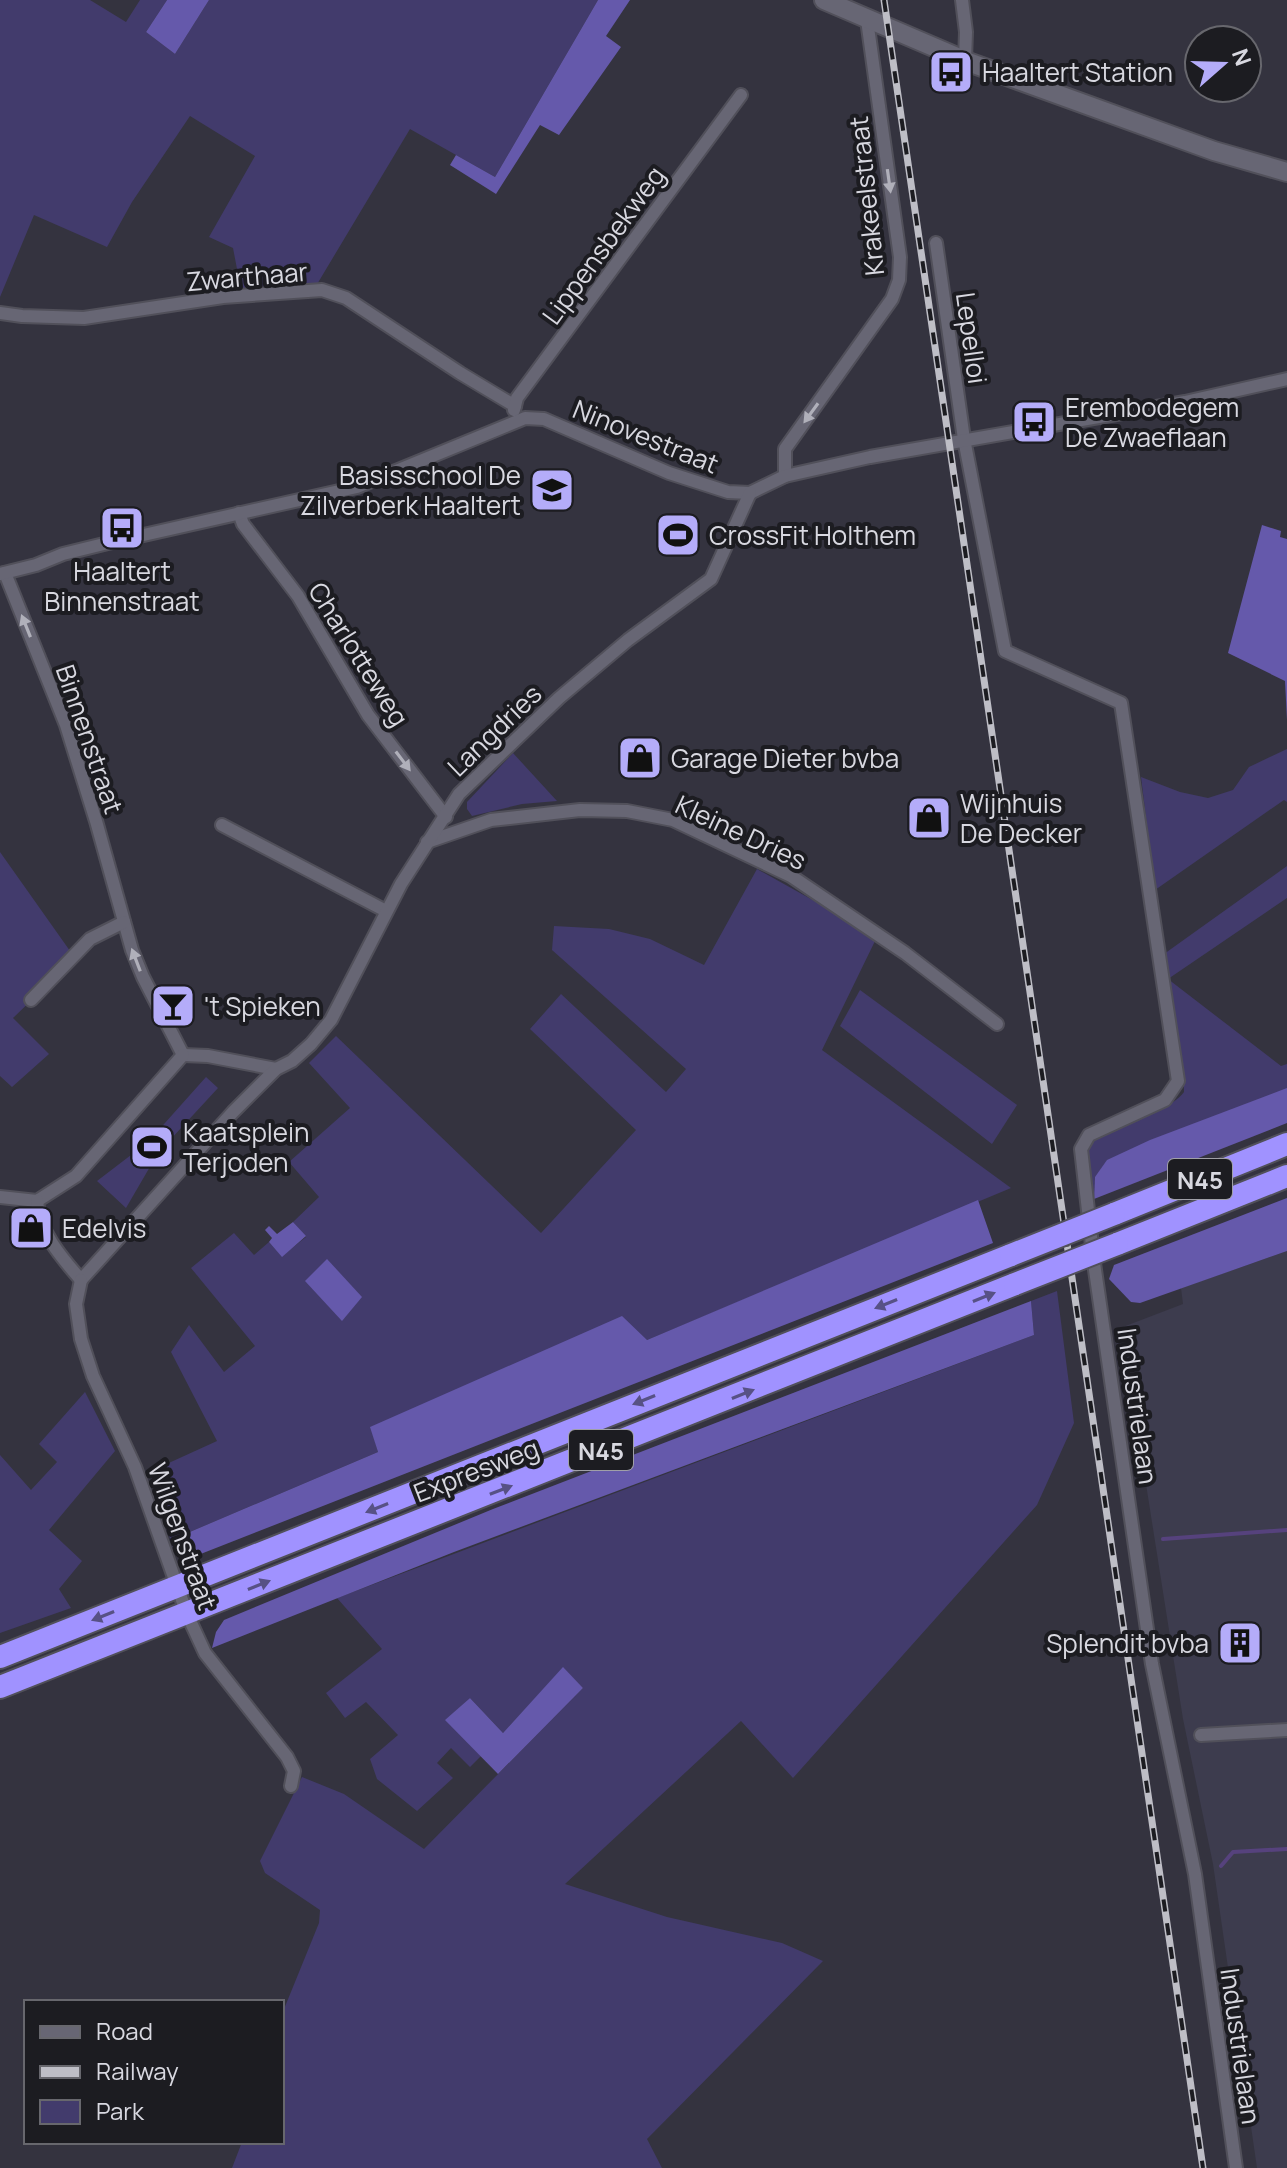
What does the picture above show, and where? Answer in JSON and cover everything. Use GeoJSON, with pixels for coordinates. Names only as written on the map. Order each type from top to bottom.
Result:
{"type":"FeatureCollection","features":[{"type":"Feature","properties":{"kind":"highway","name":"Expresweg"},"geometry":{"type":"LineString","coordinates":[[0,1657],[1287,1144]]}},
{"type":"Feature","properties":{"kind":"highway","name":"Expresweg"},"geometry":{"type":"LineString","coordinates":[[0,1687],[1287,1176]]}},
{"type":"Feature","properties":{"kind":"main road"},"geometry":{"type":"LineString","coordinates":[[824,0],[965,60],[1214,151],[1287,172]]}},
{"type":"Feature","properties":{"kind":"street"},"geometry":{"type":"LineString","coordinates":[[962,0],[965,60]]}},
{"type":"Feature","properties":{"kind":"street","name":"Krakeelstraat"},"geometry":{"type":"LineString","coordinates":[[785,476],[785,449],[892,299],[899,280],[900,257],[867,20]]}},
{"type":"Feature","properties":{"kind":"street","name":"Lippensbekweg"},"geometry":{"type":"LineString","coordinates":[[509,425],[515,406],[533,377],[741,95]]}},
{"type":"Feature","properties":{"kind":"street","name":"Lepelloi"},"geometry":{"type":"LineString","coordinates":[[936,243],[964,439],[1005,651],[1121,703]]}},
{"type":"Feature","properties":{"kind":"street","name":"Zwarthaar"},"geometry":{"type":"LineString","coordinates":[[0,313],[84,318],[223,297],[322,290],[346,298],[515,406]]}},
{"type":"Feature","properties":{"kind":"street"},"geometry":{"type":"LineString","coordinates":[[750,493],[785,476],[964,439],[1185,402],[1287,379]]}},
{"type":"Feature","properties":{"kind":"street","name":"Ninovestraat"},"geometry":{"type":"LineString","coordinates":[[2,573],[36,565],[63,554],[357,487],[525,418],[544,419],[669,473],[728,492],[750,493]]}},
{"type":"Feature","properties":{"kind":"street","name":"Langdries"},"geometry":{"type":"LineString","coordinates":[[81,1280],[276,1069],[292,1061],[331,1020],[386,911],[459,794],[559,698],[628,640],[711,579],[750,493]]}},
{"type":"Feature","properties":{"kind":"street","name":"Charlotteweg"},"geometry":{"type":"LineString","coordinates":[[239,513],[243,524],[298,596],[368,715],[446,817]]}},
{"type":"Feature","properties":{"kind":"street","name":"Binnenstraat"},"geometry":{"type":"LineString","coordinates":[[2,573],[66,725],[143,977],[183,1055]]}},
{"type":"Feature","properties":{"kind":"street","name":"Industrielaan"},"geometry":{"type":"LineString","coordinates":[[1121,703],[1178,1081],[1165,1100],[1089,1135],[1081,1149],[1094,1263],[1152,1664],[1195,1874],[1236,2168]]}},
{"type":"Feature","properties":{"kind":"street","name":"Kleine Dries"},"geometry":{"type":"LineString","coordinates":[[427,842],[491,820],[580,810],[627,811],[673,820],[791,876],[905,953],[997,1024]]}},
{"type":"Feature","properties":{"kind":"street"},"geometry":{"type":"LineString","coordinates":[[222,825],[386,911]]}},
{"type":"Feature","properties":{"kind":"street"},"geometry":{"type":"LineString","coordinates":[[31,1000],[90,939],[124,922]]}},
{"type":"Feature","properties":{"kind":"street"},"geometry":{"type":"LineString","coordinates":[[0,1197],[37,1201],[76,1176],[183,1055],[208,1056],[276,1069]]}},
{"type":"Feature","properties":{"kind":"street"},"geometry":{"type":"LineString","coordinates":[[37,1201],[40,1221],[49,1238],[81,1280]]}},
{"type":"Feature","properties":{"kind":"street","name":"Wilgenstraat"},"geometry":{"type":"LineString","coordinates":[[81,1280],[76,1304],[81,1339],[93,1376],[135,1467],[187,1614],[205,1653],[287,1757],[294,1771],[291,1786]]}},
{"type":"Feature","properties":{"kind":"street"},"geometry":{"type":"LineString","coordinates":[[1201,1735],[1287,1730]]}},
{"type":"Feature","properties":{"kind":"shaded area"},"geometry":{"type":"Polygon","coordinates":[[[167,0],[209,0],[175,54],[146,32],[167,0]]]}},
{"type":"Feature","properties":{"kind":"shaded area"},"geometry":{"type":"Polygon","coordinates":[[[598,0],[630,0],[606,36],[621,47],[559,135],[540,125],[496,194],[450,165],[456,155],[495,177],[598,0]]]}},
{"type":"Feature","properties":{"kind":"shaded area"},"geometry":{"type":"Polygon","coordinates":[[[1262,525],[1281,531],[1280,537],[1287,539],[1287,720],[1285,681],[1228,653],[1262,525]]]}},
{"type":"Feature","properties":{"kind":"shaded area"},"geometry":{"type":"Polygon","coordinates":[[[1287,1088],[1287,1123],[1094,1199],[1095,1177],[1107,1160],[1150,1140],[1287,1088]]]}},
{"type":"Feature","properties":{"kind":"shaded area"},"geometry":{"type":"Polygon","coordinates":[[[1287,1198],[1287,1251],[1140,1303],[1131,1302],[1109,1279],[1114,1265],[1287,1198]]]}},
{"type":"Feature","properties":{"kind":"shaded area"},"geometry":{"type":"Polygon","coordinates":[[[978,1200],[993,1243],[193,1557],[185,1534],[378,1452],[370,1427],[622,1316],[647,1340],[978,1200]]]}},
{"type":"Feature","properties":{"kind":"shaded area"},"geometry":{"type":"Polygon","coordinates":[[[293,1222],[306,1236],[282,1257],[269,1242],[272,1238],[265,1230],[269,1226],[277,1234],[293,1222]]]}},
{"type":"Feature","properties":{"kind":"shaded area"},"geometry":{"type":"Polygon","coordinates":[[[1287,1251],[1287,2168],[1257,2168],[1213,1864],[1183,1719],[1143,1465],[1137,1440],[1130,1428],[1115,1330],[1183,1304],[1181,1288],[1287,1251]]]}},
{"type":"Feature","properties":{"kind":"shaded area"},"geometry":{"type":"Polygon","coordinates":[[[327,1259],[362,1297],[342,1321],[305,1281],[327,1259]]]}},
{"type":"Feature","properties":{"kind":"shaded area"},"geometry":{"type":"Polygon","coordinates":[[[1031,1301],[1034,1335],[454,1552],[212,1648],[216,1632],[224,1620],[493,1509],[1031,1301]]]}},
{"type":"Feature","properties":{"kind":"shaded area"},"geometry":{"type":"Polygon","coordinates":[[[563,1667],[583,1688],[498,1774],[445,1720],[470,1698],[503,1733],[563,1667]]]}},
{"type":"Feature","properties":{"kind":"green space"},"geometry":{"type":"Polygon","coordinates":[[[0,0],[90,0],[126,22],[140,0],[167,0],[146,32],[175,54],[209,0],[598,0],[495,177],[410,129],[316,286],[241,290],[233,248],[209,237],[255,156],[190,116],[132,202],[107,247],[34,215],[0,297],[0,0]]]}},
{"type":"Feature","properties":{"kind":"green space"},"geometry":{"type":"Polygon","coordinates":[[[1287,749],[1287,802],[1284,800],[1155,890],[1141,777],[1180,792],[1208,798],[1233,790],[1249,767],[1287,749]]]}},
{"type":"Feature","properties":{"kind":"green space"},"geometry":{"type":"Polygon","coordinates":[[[513,753],[557,801],[522,804],[472,816],[467,802],[513,753]]]}},
{"type":"Feature","properties":{"kind":"green space"},"geometry":{"type":"Polygon","coordinates":[[[0,852],[75,958],[13,1018],[49,1054],[12,1087],[0,1076],[0,852]]]}},
{"type":"Feature","properties":{"kind":"green space"},"geometry":{"type":"Polygon","coordinates":[[[1287,866],[1287,898],[1168,979],[1164,954],[1287,866]]]}},
{"type":"Feature","properties":{"kind":"green space"},"geometry":{"type":"Polygon","coordinates":[[[757,869],[818,903],[875,941],[822,1050],[1011,1188],[647,1340],[371,1427],[378,1452],[185,1534],[193,1557],[184,1560],[175,1554],[149,1472],[217,1441],[171,1352],[189,1325],[224,1372],[255,1346],[191,1268],[234,1233],[254,1255],[269,1242],[282,1256],[306,1237],[293,1222],[319,1197],[289,1162],[350,1108],[309,1063],[336,1036],[541,1233],[636,1130],[530,1029],[561,994],[666,1092],[686,1069],[552,950],[554,926],[609,929],[650,939],[704,965],[757,869]]]}},
{"type":"Feature","properties":{"kind":"green space"},"geometry":{"type":"Polygon","coordinates":[[[1168,979],[1281,1066],[1287,1064],[1287,1089],[1095,1177],[1094,1199],[1087,1160],[1093,1143],[1102,1133],[1174,1102],[1184,1092],[1168,979]]]}},
{"type":"Feature","properties":{"kind":"green space"},"geometry":{"type":"Polygon","coordinates":[[[860,990],[1017,1105],[992,1144],[840,1026],[860,990]]]}},
{"type":"Feature","properties":{"kind":"green space","name":"Kaatsplein Terjoden"},"geometry":{"type":"Polygon","coordinates":[[[206,1077],[218,1088],[158,1153],[126,1208],[97,1181],[148,1142],[206,1077]]]}},
{"type":"Feature","properties":{"kind":"green space"},"geometry":{"type":"Polygon","coordinates":[[[1057,1291],[1074,1423],[1037,1505],[793,1778],[741,1721],[565,1884],[667,1917],[782,1943],[823,1961],[647,2139],[662,2168],[232,2168],[241,2144],[284,2144],[284,2009],[319,1923],[320,1910],[265,1873],[260,1861],[302,1777],[344,1794],[424,1849],[583,1688],[563,1668],[503,1733],[470,1698],[446,1720],[481,1756],[470,1767],[451,1748],[437,1763],[453,1778],[417,1811],[377,1779],[370,1759],[398,1735],[366,1702],[345,1718],[326,1693],[382,1649],[337,1598],[1034,1335],[1031,1301],[1057,1291]]]}},
{"type":"Feature","properties":{"kind":"green space"},"geometry":{"type":"Polygon","coordinates":[[[85,1392],[115,1451],[49,1530],[82,1561],[59,1589],[71,1608],[0,1633],[0,1455],[31,1490],[57,1462],[39,1444],[85,1392]]]}},
{"type":"Feature","properties":{"kind":"waterway"},"geometry":{"type":"LineString","coordinates":[[1163,1539],[1287,1530]]}},
{"type":"Feature","properties":{"kind":"waterway"},"geometry":{"type":"LineString","coordinates":[[1221,1866],[1233,1852],[1287,1849]]}},
{"type":"Feature","properties":{"kind":"railway"},"geometry":{"type":"LineString","coordinates":[[884,0],[1203,2168]]}},
{"type":"Feature","properties":{"kind":"place","name":"Haaltert Station"},"geometry":{"type":"Point","coordinates":[951,72]}},
{"type":"Feature","properties":{"kind":"place","name":"Erembodegem De Zwaeflaan"},"geometry":{"type":"Point","coordinates":[1034,422]}},
{"type":"Feature","properties":{"kind":"place","name":"Basisschool De Zilverberk Haaltert"},"geometry":{"type":"Point","coordinates":[552,490]}},
{"type":"Feature","properties":{"kind":"place","name":"Haaltert Binnenstraat"},"geometry":{"type":"Point","coordinates":[122,528]}},
{"type":"Feature","properties":{"kind":"place","name":"CrossFit Holthem"},"geometry":{"type":"Point","coordinates":[678,535]}},
{"type":"Feature","properties":{"kind":"place","name":"Garage Dieter bvba"},"geometry":{"type":"Point","coordinates":[640,758]}},
{"type":"Feature","properties":{"kind":"place","name":"Wijnhuis De Decker"},"geometry":{"type":"Point","coordinates":[929,818]}},
{"type":"Feature","properties":{"kind":"place","name":"'t Spieken"},"geometry":{"type":"Point","coordinates":[173,1006]}},
{"type":"Feature","properties":{"kind":"place","name":"Kaatsplein Terjoden"},"geometry":{"type":"Point","coordinates":[152,1147]}},
{"type":"Feature","properties":{"kind":"place","name":"Edelvis"},"geometry":{"type":"Point","coordinates":[31,1228]}},
{"type":"Feature","properties":{"kind":"place","name":"Splendit bvba"},"geometry":{"type":"Point","coordinates":[1240,1643]}}]}
